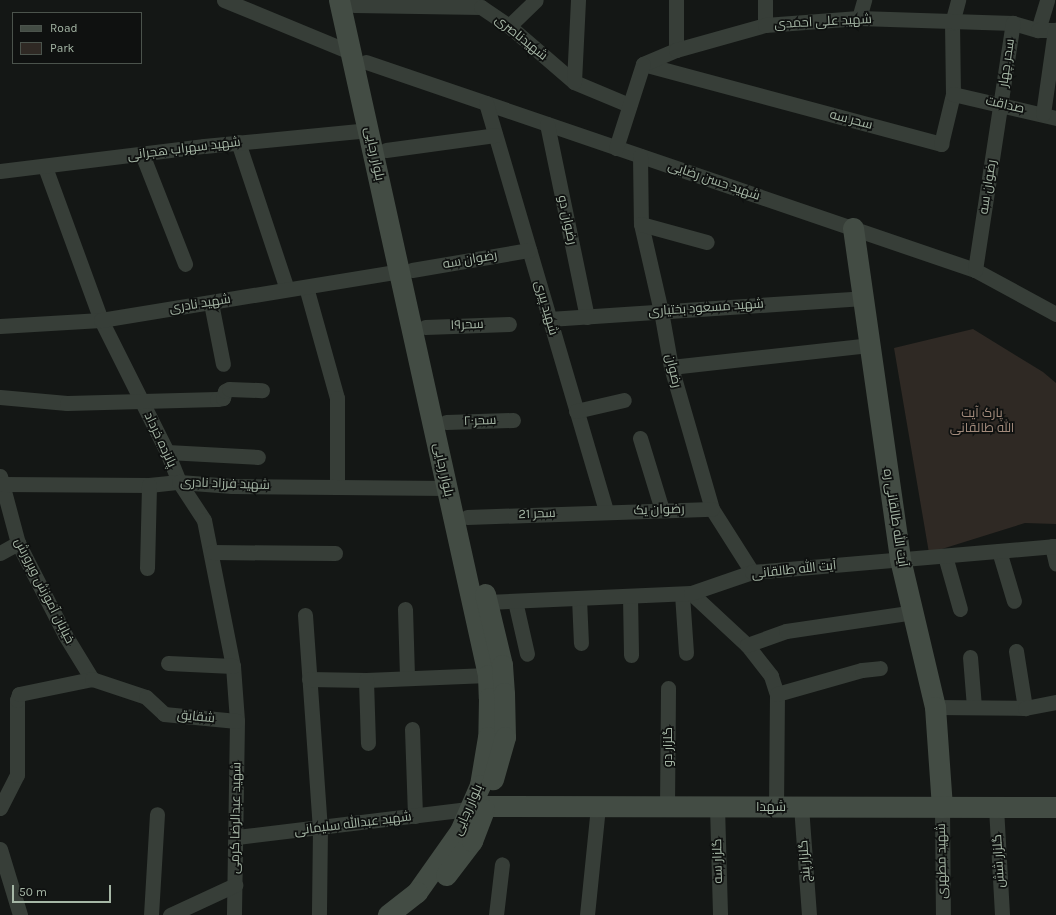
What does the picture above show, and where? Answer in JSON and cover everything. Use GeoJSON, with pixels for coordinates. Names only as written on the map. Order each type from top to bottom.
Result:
{"type":"FeatureCollection","features":[{"type":"Feature","properties":{"kind":"main road","name":"بلوار رجایی"},"geometry":{"type":"LineString","coordinates":[[349,2],[369,130],[406,270],[425,327],[502,665],[505,737],[478,808],[417,892],[388,915]]}},
{"type":"Feature","properties":{"kind":"main road","name":"بلوار رجایی"},"geometry":{"type":"LineString","coordinates":[[358,57],[386,150],[406,270],[447,488],[488,675],[488,737],[472,841],[448,873],[409,915]]}},
{"type":"Feature","properties":{"kind":"main road","name":"آیت الله طالقانی ره"},"geometry":{"type":"LineString","coordinates":[[853,228],[900,559],[914,612],[935,707],[942,807]]}},
{"type":"Feature","properties":{"kind":"main road","name":"شهدا"},"geometry":{"type":"LineString","coordinates":[[478,808],[598,806],[1056,807]]}},
{"type":"Feature","properties":{"kind":"street"},"geometry":{"type":"LineString","coordinates":[[509,26],[536,0]]}},
{"type":"Feature","properties":{"kind":"street"},"geometry":{"type":"LineString","coordinates":[[574,82],[578,0]]}},
{"type":"Feature","properties":{"kind":"street"},"geometry":{"type":"LineString","coordinates":[[676,0],[676,50]]}},
{"type":"Feature","properties":{"kind":"street"},"geometry":{"type":"LineString","coordinates":[[765,25],[766,0]]}},
{"type":"Feature","properties":{"kind":"street"},"geometry":{"type":"LineString","coordinates":[[858,18],[864,0]]}},
{"type":"Feature","properties":{"kind":"street","name":"سحر سه"},"geometry":{"type":"LineString","coordinates":[[643,64],[941,144],[953,94],[952,23],[958,0]]}},
{"type":"Feature","properties":{"kind":"street"},"geometry":{"type":"LineString","coordinates":[[1038,30],[1048,0]]}},
{"type":"Feature","properties":{"kind":"street","name":"شهید حسن رضایی"},"geometry":{"type":"LineString","coordinates":[[227,1],[358,57],[616,148],[975,270],[1056,314]]}},
{"type":"Feature","properties":{"kind":"street","name":"شهیدناصری"},"geometry":{"type":"LineString","coordinates":[[349,2],[481,7],[509,26],[574,82],[629,105]]}},
{"type":"Feature","properties":{"kind":"street","name":"شهید علی احمدی"},"geometry":{"type":"LineString","coordinates":[[643,64],[676,50],[765,25],[858,18],[952,23],[1013,23],[1038,30],[1056,30]]}},
{"type":"Feature","properties":{"kind":"street","name":"سحر چهار"},"geometry":{"type":"LineString","coordinates":[[1001,104],[1013,23]]}},
{"type":"Feature","properties":{"kind":"street"},"geometry":{"type":"LineString","coordinates":[[1049,116],[1056,30]]}},
{"type":"Feature","properties":{"kind":"street"},"geometry":{"type":"LineString","coordinates":[[616,148],[643,64]]}},
{"type":"Feature","properties":{"kind":"street","name":"صداقت"},"geometry":{"type":"LineString","coordinates":[[953,94],[1049,116]]}},
{"type":"Feature","properties":{"kind":"street","name":"شهید پیری"},"geometry":{"type":"LineString","coordinates":[[486,103],[606,512]]}},
{"type":"Feature","properties":{"kind":"street","name":"رضوان سه"},"geometry":{"type":"LineString","coordinates":[[975,270],[1001,104]]}},
{"type":"Feature","properties":{"kind":"street","name":"رضوان دو"},"geometry":{"type":"LineString","coordinates":[[547,124],[588,317]]}},
{"type":"Feature","properties":{"kind":"street","name":"شهید سهراب هجرانی"},"geometry":{"type":"LineString","coordinates":[[0,171],[45,167],[238,142],[369,130]]}},
{"type":"Feature","properties":{"kind":"street"},"geometry":{"type":"LineString","coordinates":[[386,150],[495,135]]}},
{"type":"Feature","properties":{"kind":"street"},"geometry":{"type":"LineString","coordinates":[[238,142],[287,289]]}},
{"type":"Feature","properties":{"kind":"street"},"geometry":{"type":"LineString","coordinates":[[142,154],[185,264]]}},
{"type":"Feature","properties":{"kind":"street","name":"رضوان"},"geometry":{"type":"LineString","coordinates":[[640,156],[641,224],[661,311],[671,367],[712,509],[752,572]]}},
{"type":"Feature","properties":{"kind":"street","name":"پانزده خرداد"},"geometry":{"type":"LineString","coordinates":[[45,167],[101,320],[167,452],[179,482],[204,520],[212,552],[233,666],[237,721]]}},
{"type":"Feature","properties":{"kind":"street"},"geometry":{"type":"LineString","coordinates":[[641,224],[707,242]]}},
{"type":"Feature","properties":{"kind":"street","name":"رضوان سه"},"geometry":{"type":"LineString","coordinates":[[406,270],[529,250]]}},
{"type":"Feature","properties":{"kind":"street","name":"شهید نادری"},"geometry":{"type":"LineString","coordinates":[[0,326],[101,320],[406,270]]}},
{"type":"Feature","properties":{"kind":"street"},"geometry":{"type":"LineString","coordinates":[[306,287],[337,398],[336,486]]}},
{"type":"Feature","properties":{"kind":"street","name":"شهید مسعود بختیاری"},"geometry":{"type":"LineString","coordinates":[[549,319],[862,298]]}},
{"type":"Feature","properties":{"kind":"street"},"geometry":{"type":"LineString","coordinates":[[211,303],[223,364]]}},
{"type":"Feature","properties":{"kind":"street","name":"سحر۱۹"},"geometry":{"type":"LineString","coordinates":[[425,327],[509,324]]}},
{"type":"Feature","properties":{"kind":"street"},"geometry":{"type":"LineString","coordinates":[[671,367],[869,345]]}},
{"type":"Feature","properties":{"kind":"street"},"geometry":{"type":"LineString","coordinates":[[0,397],[68,403],[217,400],[223,398],[225,391],[230,389],[262,390]]}},
{"type":"Feature","properties":{"kind":"street"},"geometry":{"type":"LineString","coordinates":[[576,411],[624,400]]}},
{"type":"Feature","properties":{"kind":"street","name":"سحر۲۰"},"geometry":{"type":"LineString","coordinates":[[446,422],[514,420]]}},
{"type":"Feature","properties":{"kind":"street"},"geometry":{"type":"LineString","coordinates":[[640,438],[662,510]]}},
{"type":"Feature","properties":{"kind":"street"},"geometry":{"type":"LineString","coordinates":[[167,452],[258,457]]}},
{"type":"Feature","properties":{"kind":"street","name":"شهید فرزاد نادری"},"geometry":{"type":"LineString","coordinates":[[1,480],[149,485],[179,482],[232,486],[447,488]]}},
{"type":"Feature","properties":{"kind":"street","name":"خیابان آموزش وپرورش"},"geometry":{"type":"LineString","coordinates":[[1,480],[18,543],[65,635],[92,679]]}},
{"type":"Feature","properties":{"kind":"street"},"geometry":{"type":"LineString","coordinates":[[147,568],[149,485]]}},
{"type":"Feature","properties":{"kind":"street","name":"رضوان یک"},"geometry":{"type":"LineString","coordinates":[[606,512],[712,509]]}},
{"type":"Feature","properties":{"kind":"street","name":"سحر 21"},"geometry":{"type":"LineString","coordinates":[[468,517],[606,512]]}},
{"type":"Feature","properties":{"kind":"street"},"geometry":{"type":"LineString","coordinates":[[0,553],[18,543]]}},
{"type":"Feature","properties":{"kind":"street"},"geometry":{"type":"LineString","coordinates":[[1054,546],[1056,564]]}},
{"type":"Feature","properties":{"kind":"street","name":"آیت الله طالقانی"},"geometry":{"type":"LineString","coordinates":[[487,602],[687,594],[752,572],[1054,546]]}},
{"type":"Feature","properties":{"kind":"street"},"geometry":{"type":"LineString","coordinates":[[999,551],[1014,601]]}},
{"type":"Feature","properties":{"kind":"street"},"geometry":{"type":"LineString","coordinates":[[212,552],[336,553]]}},
{"type":"Feature","properties":{"kind":"street"},"geometry":{"type":"LineString","coordinates":[[945,556],[960,609]]}},
{"type":"Feature","properties":{"kind":"street"},"geometry":{"type":"LineString","coordinates":[[687,594],[747,645],[771,676],[777,694],[776,806]]}},
{"type":"Feature","properties":{"kind":"street"},"geometry":{"type":"LineString","coordinates":[[686,653],[687,594]]}},
{"type":"Feature","properties":{"kind":"street"},"geometry":{"type":"LineString","coordinates":[[630,596],[631,655]]}},
{"type":"Feature","properties":{"kind":"street"},"geometry":{"type":"LineString","coordinates":[[579,598],[581,643]]}},
{"type":"Feature","properties":{"kind":"street"},"geometry":{"type":"LineString","coordinates":[[515,601],[527,654]]}},
{"type":"Feature","properties":{"kind":"street"},"geometry":{"type":"LineString","coordinates":[[405,609],[406,678]]}},
{"type":"Feature","properties":{"kind":"street"},"geometry":{"type":"LineString","coordinates":[[747,645],[786,631],[914,612]]}},
{"type":"Feature","properties":{"kind":"street"},"geometry":{"type":"LineString","coordinates":[[305,615],[320,828],[319,915]]}},
{"type":"Feature","properties":{"kind":"street"},"geometry":{"type":"LineString","coordinates":[[1016,651],[1025,708]]}},
{"type":"Feature","properties":{"kind":"street"},"geometry":{"type":"LineString","coordinates":[[970,657],[974,707]]}},
{"type":"Feature","properties":{"kind":"street"},"geometry":{"type":"LineString","coordinates":[[168,663],[233,666]]}},
{"type":"Feature","properties":{"kind":"street"},"geometry":{"type":"LineString","coordinates":[[777,694],[862,670],[880,668]]}},
{"type":"Feature","properties":{"kind":"street"},"geometry":{"type":"LineString","coordinates":[[309,679],[366,680],[488,675]]}},
{"type":"Feature","properties":{"kind":"street"},"geometry":{"type":"LineString","coordinates":[[0,808],[17,774],[17,700],[19,694],[92,679]]}},
{"type":"Feature","properties":{"kind":"street","name":"شقایق"},"geometry":{"type":"LineString","coordinates":[[92,679],[146,697],[164,714],[237,721]]}},
{"type":"Feature","properties":{"kind":"street"},"geometry":{"type":"LineString","coordinates":[[366,680],[368,743]]}},
{"type":"Feature","properties":{"kind":"street","name":"گلزار دو"},"geometry":{"type":"LineString","coordinates":[[667,806],[668,688]]}},
{"type":"Feature","properties":{"kind":"street"},"geometry":{"type":"LineString","coordinates":[[935,707],[1025,708],[1056,702]]}},
{"type":"Feature","properties":{"kind":"street","name":"شهید عبدالرضا کرمی"},"geometry":{"type":"LineString","coordinates":[[234,915],[237,837],[237,721]]}},
{"type":"Feature","properties":{"kind":"street"},"geometry":{"type":"LineString","coordinates":[[412,729],[415,816]]}},
{"type":"Feature","properties":{"kind":"street"},"geometry":{"type":"LineString","coordinates":[[587,915],[598,806]]}},
{"type":"Feature","properties":{"kind":"street","name":"گلزار سه"},"geometry":{"type":"LineString","coordinates":[[717,806],[720,915]]}},
{"type":"Feature","properties":{"kind":"street","name":"گلزار پنج"},"geometry":{"type":"LineString","coordinates":[[801,806],[809,915]]}},
{"type":"Feature","properties":{"kind":"street","name":"شهید مطهری"},"geometry":{"type":"LineString","coordinates":[[942,807],[943,915]]}},
{"type":"Feature","properties":{"kind":"street","name":"گلزار شش"},"geometry":{"type":"LineString","coordinates":[[996,807],[1002,915]]}},
{"type":"Feature","properties":{"kind":"street","name":"شهید عبدالله سلیمانی"},"geometry":{"type":"LineString","coordinates":[[237,837],[478,808]]}},
{"type":"Feature","properties":{"kind":"street"},"geometry":{"type":"LineString","coordinates":[[151,915],[157,814]]}},
{"type":"Feature","properties":{"kind":"street"},"geometry":{"type":"LineString","coordinates":[[0,849],[20,915]]}},
{"type":"Feature","properties":{"kind":"street"},"geometry":{"type":"LineString","coordinates":[[496,915],[502,864]]}},
{"type":"Feature","properties":{"kind":"street"},"geometry":{"type":"LineString","coordinates":[[170,915],[235,885]]}},
{"type":"Feature","properties":{"kind":"green space","name":"پارک آیت الله طالقانی"},"geometry":{"type":"Polygon","coordinates":[[[973,329],[1043,372],[1056,383],[1056,524],[1025,523],[929,553],[894,348],[973,329]]]}}]}
